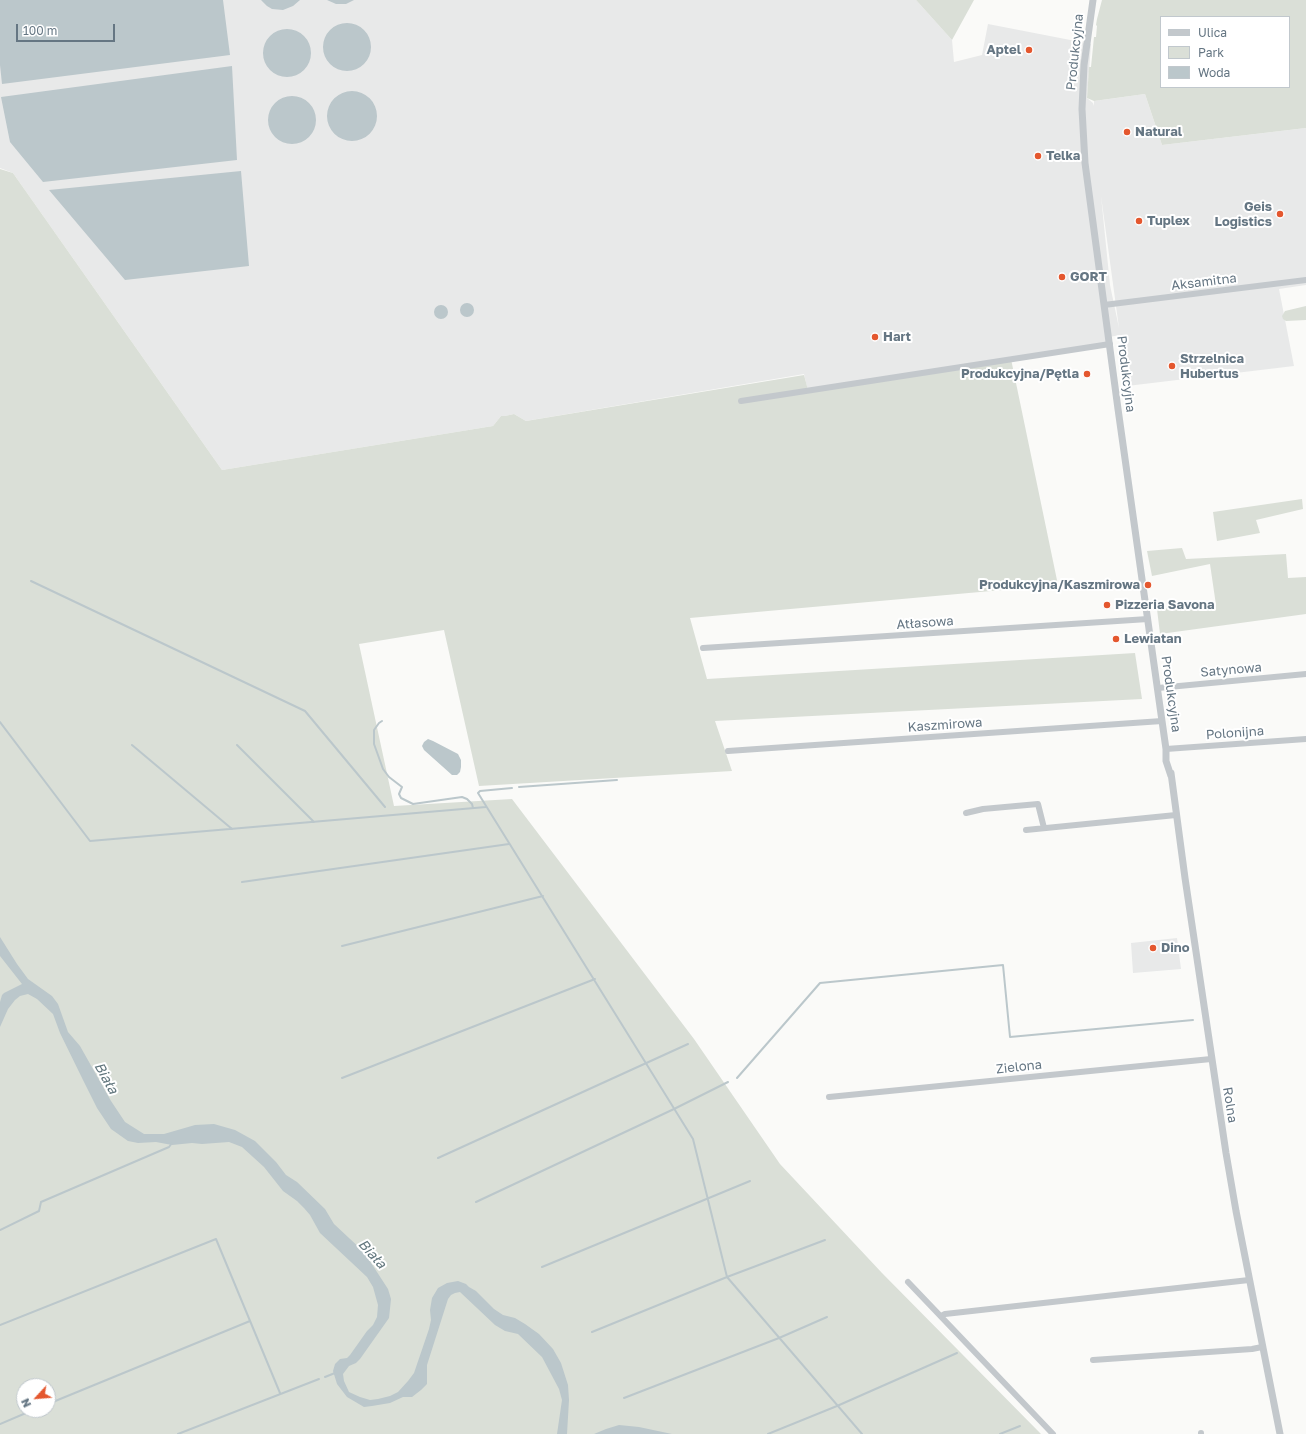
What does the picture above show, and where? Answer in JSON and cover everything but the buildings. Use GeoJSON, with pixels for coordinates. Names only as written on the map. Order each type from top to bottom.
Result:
{"type":"FeatureCollection","features":[{"type":"Feature","properties":{"kind":"street","name":"Produkcyjna"},"geometry":{"type":"LineString","coordinates":[[1094,0],[1090,14],[1084,65],[1082,109],[1085,163],[1166,749]]}},
{"type":"Feature","properties":{"kind":"street","name":"Aksamitna"},"geometry":{"type":"LineString","coordinates":[[1104,305],[1306,280]]}},
{"type":"Feature","properties":{"kind":"street"},"geometry":{"type":"LineString","coordinates":[[741,401],[1110,344]]}},
{"type":"Feature","properties":{"kind":"street","name":"Atłasowa"},"geometry":{"type":"LineString","coordinates":[[703,648],[1148,619]]}},
{"type":"Feature","properties":{"kind":"street","name":"Satynowa"},"geometry":{"type":"LineString","coordinates":[[1158,688],[1306,674]]}},
{"type":"Feature","properties":{"kind":"street","name":"Kaszmirowa"},"geometry":{"type":"LineString","coordinates":[[728,751],[1162,721]]}},
{"type":"Feature","properties":{"kind":"street","name":"Polonijna"},"geometry":{"type":"LineString","coordinates":[[1166,749],[1306,739]]}},
{"type":"Feature","properties":{"kind":"street","name":"Rolna"},"geometry":{"type":"LineString","coordinates":[[1166,749],[1171,760],[1171,776],[1176,815],[1211,1059],[1234,1204],[1280,1434]]}},
{"type":"Feature","properties":{"kind":"street"},"geometry":{"type":"LineString","coordinates":[[966,813],[983,809],[1038,804],[1044,828]]}},
{"type":"Feature","properties":{"kind":"street"},"geometry":{"type":"LineString","coordinates":[[1026,830],[1176,815]]}},
{"type":"Feature","properties":{"kind":"street","name":"Zielona"},"geometry":{"type":"LineString","coordinates":[[829,1097],[1211,1059]]}},
{"type":"Feature","properties":{"kind":"street"},"geometry":{"type":"LineString","coordinates":[[941,1316],[945,1314],[1249,1280]]}},
{"type":"Feature","properties":{"kind":"street"},"geometry":{"type":"LineString","coordinates":[[908,1282],[1053,1434]]}},
{"type":"Feature","properties":{"kind":"street"},"geometry":{"type":"LineString","coordinates":[[1093,1360],[1252,1349],[1262,1347]]}},
{"type":"Feature","properties":{"kind":"shaded area"},"geometry":{"type":"Polygon","coordinates":[[[0,0],[916,0],[952,40],[954,62],[982,55],[988,24],[1091,44],[1087,98],[1093,103],[1094,106],[1094,101],[1145,94],[1162,145],[1306,128],[1306,285],[1279,289],[1294,366],[1127,386],[1120,335],[1109,337],[1110,344],[808,391],[804,374],[526,421],[514,414],[501,416],[493,426],[222,470],[13,173],[0,168],[0,0]],[[1101,196],[1110,285],[1119,328],[1101,196]]]}},
{"type":"Feature","properties":{"kind":"shaded area"},"geometry":{"type":"Polygon","coordinates":[[[1177,938],[1181,969],[1133,973],[1131,943],[1177,938]]]}},
{"type":"Feature","properties":{"kind":"green space"},"geometry":{"type":"Polygon","coordinates":[[[916,0],[974,0],[952,40],[916,0]]]}},
{"type":"Feature","properties":{"kind":"green space"},"geometry":{"type":"Polygon","coordinates":[[[1102,0],[1306,0],[1306,128],[1162,145],[1145,94],[1094,101],[1087,98],[1089,67],[1091,67],[1094,37],[1096,37],[1096,25],[1102,0]]]}},
{"type":"Feature","properties":{"kind":"green space"},"geometry":{"type":"Polygon","coordinates":[[[0,169],[13,173],[222,470],[493,426],[501,416],[514,414],[526,421],[804,375],[808,390],[1011,359],[1058,585],[690,618],[707,679],[1135,653],[1142,699],[715,721],[732,771],[479,786],[444,630],[359,644],[394,806],[512,799],[694,1039],[780,1164],[882,1273],[1041,1434],[0,1434],[0,169]]]}},
{"type":"Feature","properties":{"kind":"green space"},"geometry":{"type":"Polygon","coordinates":[[[1306,306],[1306,320],[1286,321],[1283,319],[1282,316],[1285,311],[1306,306]]]}},
{"type":"Feature","properties":{"kind":"green space"},"geometry":{"type":"Polygon","coordinates":[[[1302,499],[1303,509],[1256,520],[1260,533],[1217,541],[1213,512],[1302,499]]]}},
{"type":"Feature","properties":{"kind":"green space"},"geometry":{"type":"Polygon","coordinates":[[[1182,548],[1186,559],[1286,554],[1288,578],[1306,577],[1306,614],[1160,634],[1157,609],[1216,605],[1210,564],[1152,576],[1147,551],[1182,548]]]}},
{"type":"Feature","properties":{"kind":"water"},"geometry":{"type":"Polygon","coordinates":[[[0,0],[223,0],[230,55],[2,84],[0,65],[0,0]]]}},
{"type":"Feature","properties":{"kind":"water"},"geometry":{"type":"Polygon","coordinates":[[[261,0],[300,0],[293,6],[283,10],[272,9],[261,0]]]}},
{"type":"Feature","properties":{"kind":"water"},"geometry":{"type":"Polygon","coordinates":[[[327,0],[354,0],[346,4],[336,4],[327,0]]]}},
{"type":"Feature","properties":{"kind":"water"},"geometry":{"type":"Polygon","coordinates":[[[342,23],[352,23],[364,30],[371,42],[371,52],[364,64],[352,71],[342,71],[334,67],[327,60],[323,52],[323,42],[327,34],[334,27],[342,23]]]}},
{"type":"Feature","properties":{"kind":"water"},"geometry":{"type":"Polygon","coordinates":[[[282,29],[292,29],[304,36],[311,48],[311,58],[304,70],[292,77],[282,77],[274,73],[267,66],[263,58],[263,48],[267,40],[274,33],[282,29]]]}},
{"type":"Feature","properties":{"kind":"water"},"geometry":{"type":"Polygon","coordinates":[[[232,66],[237,160],[43,182],[10,142],[1,97],[232,66]]]}},
{"type":"Feature","properties":{"kind":"water"},"geometry":{"type":"Polygon","coordinates":[[[352,91],[366,95],[373,102],[377,116],[373,130],[366,137],[352,141],[338,137],[331,130],[327,116],[331,102],[338,95],[352,91]]]}},
{"type":"Feature","properties":{"kind":"water"},"geometry":{"type":"Polygon","coordinates":[[[287,96],[297,96],[309,103],[316,115],[316,125],[309,137],[297,144],[287,144],[279,140],[272,133],[268,125],[268,115],[272,107],[279,100],[287,96]]]}},
{"type":"Feature","properties":{"kind":"water"},"geometry":{"type":"Polygon","coordinates":[[[241,171],[249,266],[125,280],[49,190],[241,171]]]}},
{"type":"Feature","properties":{"kind":"water"},"geometry":{"type":"Polygon","coordinates":[[[464,303],[470,303],[474,307],[474,313],[470,317],[464,317],[460,313],[460,307],[464,303]]]}},
{"type":"Feature","properties":{"kind":"water"},"geometry":{"type":"Polygon","coordinates":[[[438,305],[444,305],[448,309],[448,315],[444,319],[438,319],[434,315],[434,309],[438,305]]]}},
{"type":"Feature","properties":{"kind":"water"},"geometry":{"type":"Polygon","coordinates":[[[428,739],[458,754],[461,760],[461,767],[460,772],[457,775],[452,775],[424,750],[422,746],[428,739]]]}},
{"type":"Feature","properties":{"kind":"water"},"geometry":{"type":"Polygon","coordinates":[[[0,937],[28,979],[52,996],[58,1004],[68,1032],[80,1046],[111,1101],[125,1122],[144,1134],[164,1134],[195,1125],[214,1124],[235,1130],[255,1141],[276,1162],[286,1175],[297,1182],[325,1209],[334,1224],[364,1252],[388,1289],[391,1299],[389,1318],[360,1359],[356,1363],[349,1366],[343,1374],[344,1381],[349,1392],[370,1400],[390,1396],[398,1392],[414,1373],[429,1329],[432,1298],[438,1288],[447,1283],[458,1281],[466,1284],[476,1291],[494,1309],[503,1315],[515,1318],[539,1334],[553,1349],[561,1363],[568,1385],[569,1400],[567,1434],[557,1434],[562,1400],[559,1389],[542,1357],[518,1334],[505,1331],[495,1325],[460,1292],[451,1295],[448,1299],[427,1365],[427,1384],[421,1390],[412,1397],[403,1397],[390,1403],[364,1407],[347,1397],[337,1384],[333,1371],[335,1364],[340,1359],[347,1358],[350,1355],[373,1325],[377,1317],[378,1305],[373,1287],[367,1277],[320,1233],[310,1215],[304,1208],[283,1191],[264,1167],[242,1147],[229,1142],[172,1145],[156,1142],[138,1143],[128,1141],[111,1129],[97,1108],[60,1033],[53,1014],[37,999],[28,994],[20,996],[8,1009],[0,1027],[0,1002],[2,995],[22,984],[0,956],[0,937]]]}},
{"type":"Feature","properties":{"kind":"water"},"geometry":{"type":"Polygon","coordinates":[[[619,1425],[639,1427],[672,1434],[594,1434],[619,1425]]]}},
{"type":"Feature","properties":{"kind":"waterway"},"geometry":{"type":"LineString","coordinates":[[31,581],[305,711],[385,807]]}},
{"type":"Feature","properties":{"kind":"waterway"},"geometry":{"type":"LineString","coordinates":[[382,721],[374,730],[374,744],[383,769],[389,777],[402,787],[399,794],[401,798],[413,804],[462,797],[467,799],[472,804],[473,808]]}},
{"type":"Feature","properties":{"kind":"waterway"},"geometry":{"type":"LineString","coordinates":[[0,722],[90,841],[486,807]]}},
{"type":"Feature","properties":{"kind":"waterway"},"geometry":{"type":"LineString","coordinates":[[132,745],[232,829]]}},
{"type":"Feature","properties":{"kind":"waterway"},"geometry":{"type":"LineString","coordinates":[[237,745],[314,822]]}},
{"type":"Feature","properties":{"kind":"waterway"},"geometry":{"type":"LineString","coordinates":[[519,787],[617,780]]}},
{"type":"Feature","properties":{"kind":"waterway"},"geometry":{"type":"LineString","coordinates":[[512,788],[480,791],[478,793],[693,1139],[727,1277],[862,1434]]}},
{"type":"Feature","properties":{"kind":"waterway"},"geometry":{"type":"LineString","coordinates":[[242,882],[509,844]]}},
{"type":"Feature","properties":{"kind":"waterway"},"geometry":{"type":"LineString","coordinates":[[342,946],[543,896]]}},
{"type":"Feature","properties":{"kind":"waterway"},"geometry":{"type":"LineString","coordinates":[[737,1078],[820,983],[1003,965],[1010,1037],[1193,1020]]}},
{"type":"Feature","properties":{"kind":"waterway"},"geometry":{"type":"LineString","coordinates":[[342,1078],[595,979]]}},
{"type":"Feature","properties":{"kind":"waterway"},"geometry":{"type":"LineString","coordinates":[[438,1158],[688,1044]]}},
{"type":"Feature","properties":{"kind":"waterway"},"geometry":{"type":"LineString","coordinates":[[476,1202],[728,1082]]}},
{"type":"Feature","properties":{"kind":"waterway"},"geometry":{"type":"LineString","coordinates":[[0,1230],[39,1211],[41,1202],[169,1147],[172,1143]]}},
{"type":"Feature","properties":{"kind":"waterway"},"geometry":{"type":"LineString","coordinates":[[542,1267],[750,1181]]}},
{"type":"Feature","properties":{"kind":"waterway"},"geometry":{"type":"LineString","coordinates":[[0,1325],[216,1239],[280,1393]]}},
{"type":"Feature","properties":{"kind":"waterway"},"geometry":{"type":"LineString","coordinates":[[592,1332],[727,1277],[825,1240]]}},
{"type":"Feature","properties":{"kind":"waterway"},"geometry":{"type":"LineString","coordinates":[[624,1398],[779,1338],[827,1317]]}},
{"type":"Feature","properties":{"kind":"waterway"},"geometry":{"type":"LineString","coordinates":[[56,1401],[250,1321]]}},
{"type":"Feature","properties":{"kind":"waterway"},"geometry":{"type":"LineString","coordinates":[[768,1434],[837,1406],[957,1353]]}},
{"type":"Feature","properties":{"kind":"waterway"},"geometry":{"type":"LineString","coordinates":[[325,1377],[335,1373]]}},
{"type":"Feature","properties":{"kind":"waterway"},"geometry":{"type":"LineString","coordinates":[[178,1434],[319,1379]]}},
{"type":"Feature","properties":{"kind":"waterway"},"geometry":{"type":"LineString","coordinates":[[0,1424],[16,1417]]}},
{"type":"Feature","properties":{"kind":"waterway"},"geometry":{"type":"LineString","coordinates":[[1000,1434],[1020,1426]]}},
{"type":"Feature","properties":{"kind":"place","name":"Aptel"},"geometry":{"type":"Point","coordinates":[1029,50]}},
{"type":"Feature","properties":{"kind":"place","name":"Natural"},"geometry":{"type":"Point","coordinates":[1127,132]}},
{"type":"Feature","properties":{"kind":"place","name":"Telka"},"geometry":{"type":"Point","coordinates":[1038,156]}},
{"type":"Feature","properties":{"kind":"place","name":"Geis Logistics"},"geometry":{"type":"Point","coordinates":[1280,214]}},
{"type":"Feature","properties":{"kind":"place","name":"Tuplex"},"geometry":{"type":"Point","coordinates":[1139,221]}},
{"type":"Feature","properties":{"kind":"place","name":"GORT"},"geometry":{"type":"Point","coordinates":[1062,277]}},
{"type":"Feature","properties":{"kind":"place","name":"Hart"},"geometry":{"type":"Point","coordinates":[875,337]}},
{"type":"Feature","properties":{"kind":"place","name":"Strzelnica Hubertus"},"geometry":{"type":"Point","coordinates":[1172,366]}},
{"type":"Feature","properties":{"kind":"place","name":"Produkcyjna/Pętla"},"geometry":{"type":"Point","coordinates":[1087,374]}},
{"type":"Feature","properties":{"kind":"place","name":"Produkcyjna/Kaszmirowa"},"geometry":{"type":"Point","coordinates":[1148,585]}},
{"type":"Feature","properties":{"kind":"place","name":"Pizzeria Savona"},"geometry":{"type":"Point","coordinates":[1107,605]}},
{"type":"Feature","properties":{"kind":"place","name":"Lewiatan"},"geometry":{"type":"Point","coordinates":[1116,639]}},
{"type":"Feature","properties":{"kind":"place","name":"Dino"},"geometry":{"type":"Point","coordinates":[1153,948]}},
{"type":"Feature","properties":{"kind":"water label","name":"Biała"},"geometry":{"type":"Point","coordinates":[106,1078]}},
{"type":"Feature","properties":{"kind":"water label","name":"Biała"},"geometry":{"type":"Point","coordinates":[372,1254]}}]}
